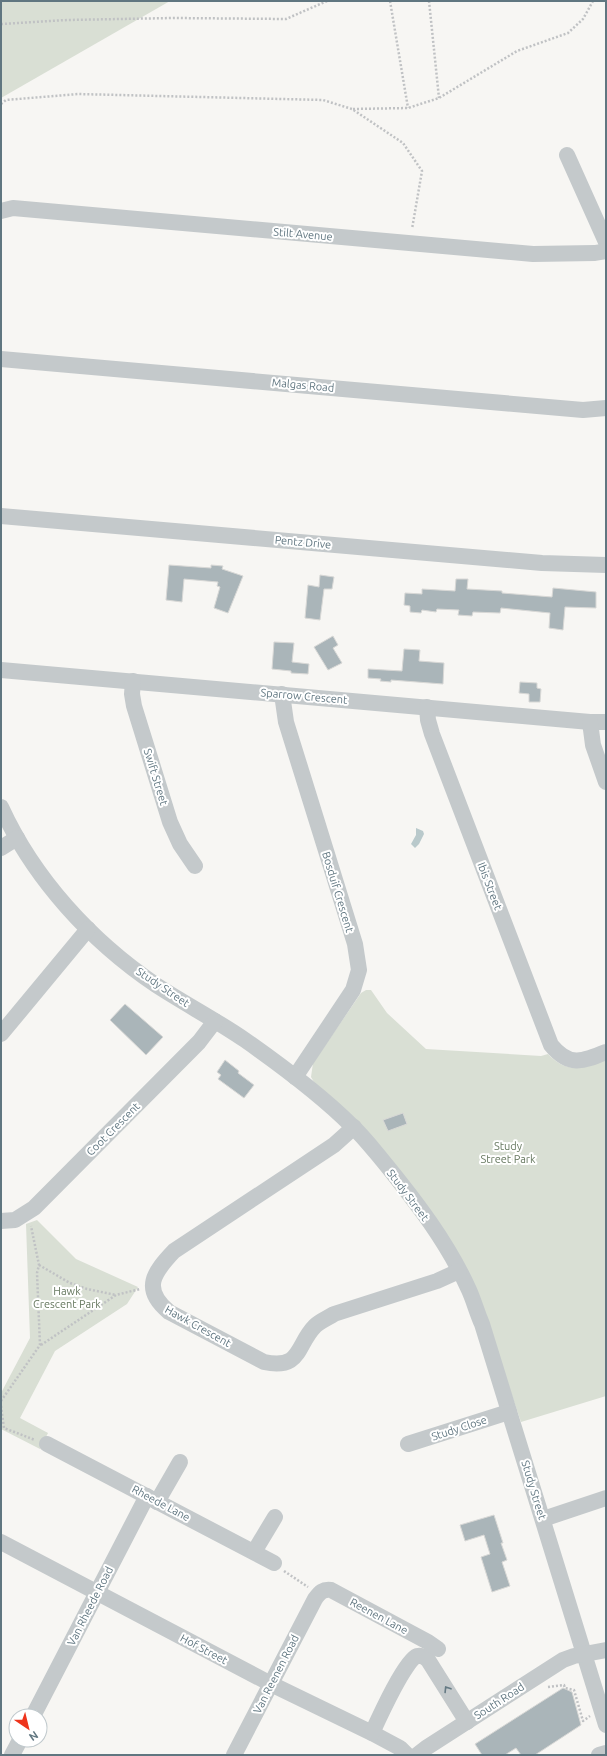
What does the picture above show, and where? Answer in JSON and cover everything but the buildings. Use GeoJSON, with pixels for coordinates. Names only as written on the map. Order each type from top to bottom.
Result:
{"type":"FeatureCollection","features":[{"type":"Feature","properties":{"kind":"street"},"geometry":{"type":"LineString","coordinates":[[567,155],[606,242]]}},
{"type":"Feature","properties":{"kind":"street","name":"Stilt Avenue"},"geometry":{"type":"LineString","coordinates":[[1,211],[13,208],[533,254],[595,253],[606,251]]}},
{"type":"Feature","properties":{"kind":"street","name":"Malgas Road"},"geometry":{"type":"LineString","coordinates":[[1,359],[583,410],[606,408]]}},
{"type":"Feature","properties":{"kind":"street","name":"Pentz Drive"},"geometry":{"type":"LineString","coordinates":[[1,516],[542,563],[606,565]]}},
{"type":"Feature","properties":{"kind":"street","name":"Sparrow Crescent"},"geometry":{"type":"LineString","coordinates":[[1,670],[590,722],[606,722]]}},
{"type":"Feature","properties":{"kind":"street","name":"Swift Street"},"geometry":{"type":"LineString","coordinates":[[133,682],[132,694],[134,706],[170,822],[180,844],[195,866]]}},
{"type":"Feature","properties":{"kind":"street","name":"Bosduif Crescent"},"geometry":{"type":"LineString","coordinates":[[282,694],[286,722],[355,944],[359,970],[353,990],[294,1077]]}},
{"type":"Feature","properties":{"kind":"street","name":"Ibis Street"},"geometry":{"type":"LineString","coordinates":[[427,707],[428,720],[432,734],[549,1039],[555,1050],[565,1059],[582,1061],[606,1052]]}},
{"type":"Feature","properties":{"kind":"street"},"geometry":{"type":"LineString","coordinates":[[590,722],[592,745],[606,782]]}},
{"type":"Feature","properties":{"kind":"street","name":"Study Street"},"geometry":{"type":"LineString","coordinates":[[1,807],[17,838],[38,871],[88,929],[140,974],[245,1040],[328,1104],[354,1127],[423,1213],[470,1291],[482,1324],[606,1725]]}},
{"type":"Feature","properties":{"kind":"street"},"geometry":{"type":"LineString","coordinates":[[1,848],[17,838]]}},
{"type":"Feature","properties":{"kind":"street"},"geometry":{"type":"LineString","coordinates":[[1,1034],[88,929]]}},
{"type":"Feature","properties":{"kind":"street","name":"Coot Crescent"},"geometry":{"type":"LineString","coordinates":[[1,1221],[15,1220],[26,1215],[34,1208],[199,1042],[215,1021]]}},
{"type":"Feature","properties":{"kind":"street"},"geometry":{"type":"LineString","coordinates":[[152,1286],[159,1267],[174,1251],[334,1145],[354,1127]]}},
{"type":"Feature","properties":{"kind":"street","name":"Hawk Crescent"},"geometry":{"type":"LineString","coordinates":[[152,1286],[159,1302],[169,1312],[264,1362],[276,1365],[286,1362],[296,1356],[311,1331],[323,1320],[334,1314],[437,1281],[459,1271]]}},
{"type":"Feature","properties":{"kind":"street","name":"Study Close"},"geometry":{"type":"LineString","coordinates":[[408,1444],[509,1412]]}},
{"type":"Feature","properties":{"kind":"street","name":"Rheede Lane"},"geometry":{"type":"LineString","coordinates":[[47,1444],[274,1563]]}},
{"type":"Feature","properties":{"kind":"street","name":"Van Rheede Road"},"geometry":{"type":"LineString","coordinates":[[37,1708],[97,1593],[152,1499],[180,1462]]}},
{"type":"Feature","properties":{"kind":"street"},"geometry":{"type":"LineString","coordinates":[[543,1518],[606,1498]]}},
{"type":"Feature","properties":{"kind":"street"},"geometry":{"type":"LineString","coordinates":[[254,1552],[275,1517]]}},
{"type":"Feature","properties":{"kind":"street","name":"Hof Street"},"geometry":{"type":"LineString","coordinates":[[1,1542],[271,1684],[372,1733],[400,1748],[407,1755]]}},
{"type":"Feature","properties":{"kind":"street","name":"Reenen Lane"},"geometry":{"type":"LineString","coordinates":[[319,1593],[324,1590],[331,1590],[428,1642],[438,1649]]}},
{"type":"Feature","properties":{"kind":"street","name":"Van Reenen Road"},"geometry":{"type":"LineString","coordinates":[[234,1755],[319,1593]]}},
{"type":"Feature","properties":{"kind":"street","name":"South Road"},"geometry":{"type":"LineString","coordinates":[[417,1755],[563,1660],[606,1650]]}},
{"type":"Feature","properties":{"kind":"street"},"geometry":{"type":"LineString","coordinates":[[372,1733],[406,1666],[418,1656],[422,1656],[428,1660],[467,1722]]}},
{"type":"Feature","properties":{"kind":"street"},"geometry":{"type":"LineString","coordinates":[[599,1755],[606,1753]]}},
{"type":"Feature","properties":{"kind":"path"},"geometry":{"type":"LineString","coordinates":[[1,24],[67,20],[173,18],[286,19],[327,1]]}},
{"type":"Feature","properties":{"kind":"path"},"geometry":{"type":"LineString","coordinates":[[390,1],[408,108]]}},
{"type":"Feature","properties":{"kind":"path"},"geometry":{"type":"LineString","coordinates":[[429,1],[439,98]]}},
{"type":"Feature","properties":{"kind":"path"},"geometry":{"type":"LineString","coordinates":[[352,109],[408,108],[439,98],[516,52],[568,34],[583,19],[593,1]]}},
{"type":"Feature","properties":{"kind":"path"},"geometry":{"type":"LineString","coordinates":[[1,104],[6,100],[86,94],[324,100],[352,109],[403,143],[422,171],[410,243]]}},
{"type":"Feature","properties":{"kind":"path"},"geometry":{"type":"LineString","coordinates":[[26,1215],[32,1230],[39,1265],[37,1274],[40,1345]]}},
{"type":"Feature","properties":{"kind":"path"},"geometry":{"type":"LineString","coordinates":[[39,1265],[70,1283],[87,1289],[116,1295]]}},
{"type":"Feature","properties":{"kind":"path"},"geometry":{"type":"LineString","coordinates":[[1,1401],[40,1345],[116,1295],[152,1286]]}},
{"type":"Feature","properties":{"kind":"path"},"geometry":{"type":"LineString","coordinates":[[1,1406],[4,1428]]}},
{"type":"Feature","properties":{"kind":"path"},"geometry":{"type":"LineString","coordinates":[[1,1426],[47,1444]]}},
{"type":"Feature","properties":{"kind":"path"},"geometry":{"type":"LineString","coordinates":[[274,1563],[288,1574],[319,1593]]}},
{"type":"Feature","properties":{"kind":"path"},"geometry":{"type":"LineString","coordinates":[[544,1688],[564,1685],[565,1688],[574,1690],[583,1721],[593,1715]]}},
{"type":"Feature","properties":{"kind":"green space"},"geometry":{"type":"Polygon","coordinates":[[[1,1],[170,1],[1,98],[1,1]]]}},
{"type":"Feature","properties":{"kind":"green space","name":"Study Street Park"},"geometry":{"type":"Polygon","coordinates":[[[366,990],[371,990],[387,1013],[426,1049],[541,1056],[548,1054],[555,1061],[569,1067],[589,1065],[606,1059],[606,1396],[521,1422],[480,1301],[311,1077],[313,1063],[361,993],[366,990]]]}},
{"type":"Feature","properties":{"kind":"green space","name":"Hawk Crescent Park"},"geometry":{"type":"Polygon","coordinates":[[[37,1220],[76,1259],[138,1287],[127,1304],[55,1351],[20,1418],[48,1433],[40,1449],[1,1429],[1,1393],[30,1338],[26,1224],[37,1220]]]}},
{"type":"Feature","properties":{"kind":"shaded area"},"geometry":{"type":"Polygon","coordinates":[[[416,828],[423,831],[424,834],[419,844],[415,848],[411,844],[416,835],[416,828]]]}}]}
